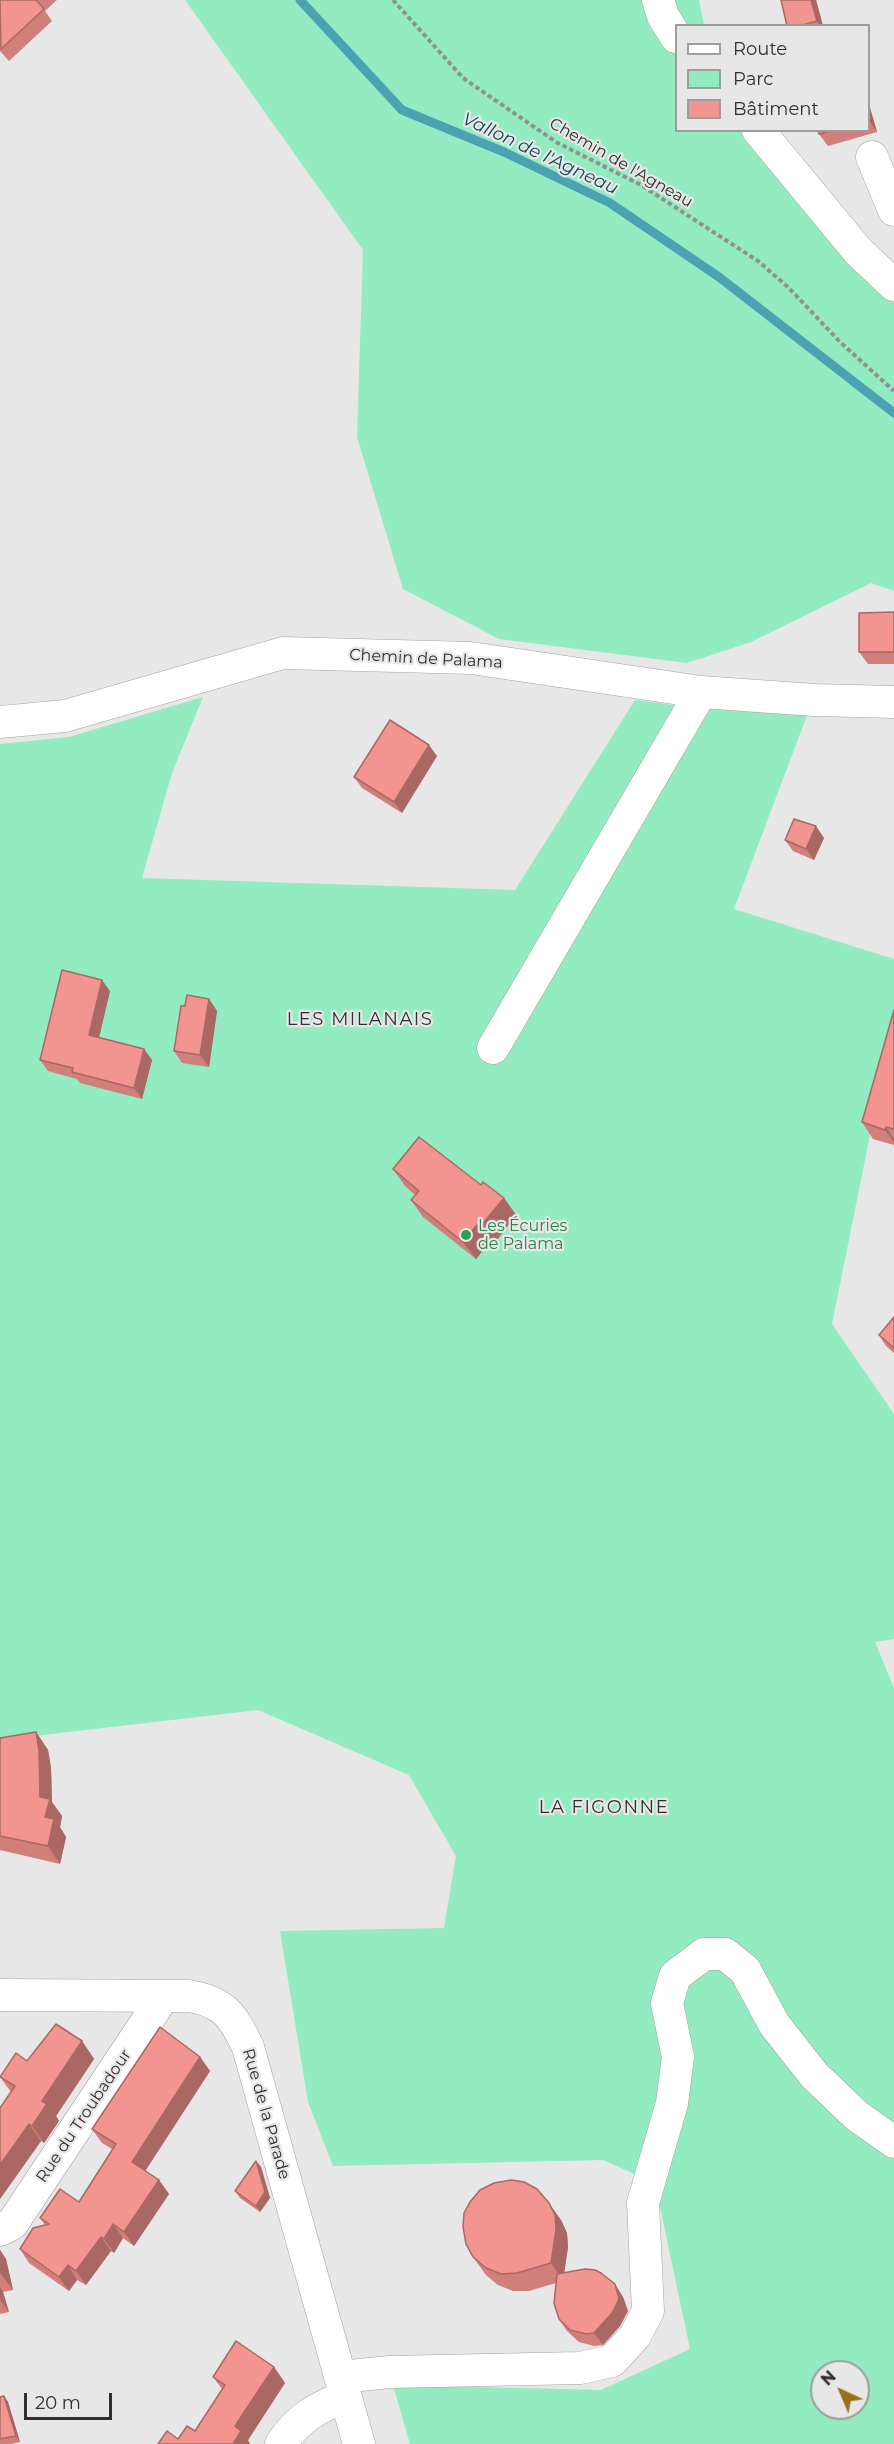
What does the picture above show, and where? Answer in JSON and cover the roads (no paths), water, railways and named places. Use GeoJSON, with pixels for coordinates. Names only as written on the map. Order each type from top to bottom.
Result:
{"type":"FeatureCollection","features":[{"type":"Feature","properties":{"kind":"street"},"geometry":{"type":"LineString","coordinates":[[658,0],[663,16],[675,35]]}},
{"type":"Feature","properties":{"kind":"street"},"geometry":{"type":"LineString","coordinates":[[760,132],[858,251],[894,285]]}},
{"type":"Feature","properties":{"kind":"street"},"geometry":{"type":"LineString","coordinates":[[872,157],[894,210]]}},
{"type":"Feature","properties":{"kind":"street","name":"Chemin de Palama"},"geometry":{"type":"LineString","coordinates":[[0,722],[65,716],[283,653],[471,658],[702,692],[814,700],[894,702]]}},
{"type":"Feature","properties":{"kind":"street"},"geometry":{"type":"LineString","coordinates":[[493,1048],[702,692]]}},
{"type":"Feature","properties":{"kind":"street"},"geometry":{"type":"LineString","coordinates":[[281,2444],[309,2413],[342,2387],[390,2372],[580,2368],[612,2361],[635,2336],[648,2311],[643,2203],[672,2103],[678,2057],[667,2003],[675,1976],[704,1954],[726,1954],[745,1970],[774,2024],[814,2075],[857,2116],[894,2142]]}},
{"type":"Feature","properties":{"kind":"street","name":"Rue de la Parade"},"geometry":{"type":"LineString","coordinates":[[0,1995],[189,1996],[210,2000],[234,2019],[248,2047],[359,2444]]}},
{"type":"Feature","properties":{"kind":"street","name":"Rue du Troubadour"},"geometry":{"type":"LineString","coordinates":[[0,2230],[12,2224],[163,1997]]}},
{"type":"Feature","properties":{"kind":"waterway","name":"Vallon de l'Agneau"},"geometry":{"type":"LineString","coordinates":[[300,0],[402,110],[504,152],[610,203],[719,277],[894,413]]}},
{"type":"Feature","properties":{"kind":"place","name":"Les Écuries de Palama"},"geometry":{"type":"Point","coordinates":[466,1235]}},
{"type":"Feature","properties":{"kind":"district","name":"LES MILANAIS"},"geometry":{"type":"Point","coordinates":[360,1020]}},
{"type":"Feature","properties":{"kind":"district","name":"LA FIGONNE"},"geometry":{"type":"Point","coordinates":[604,1808]}}]}
